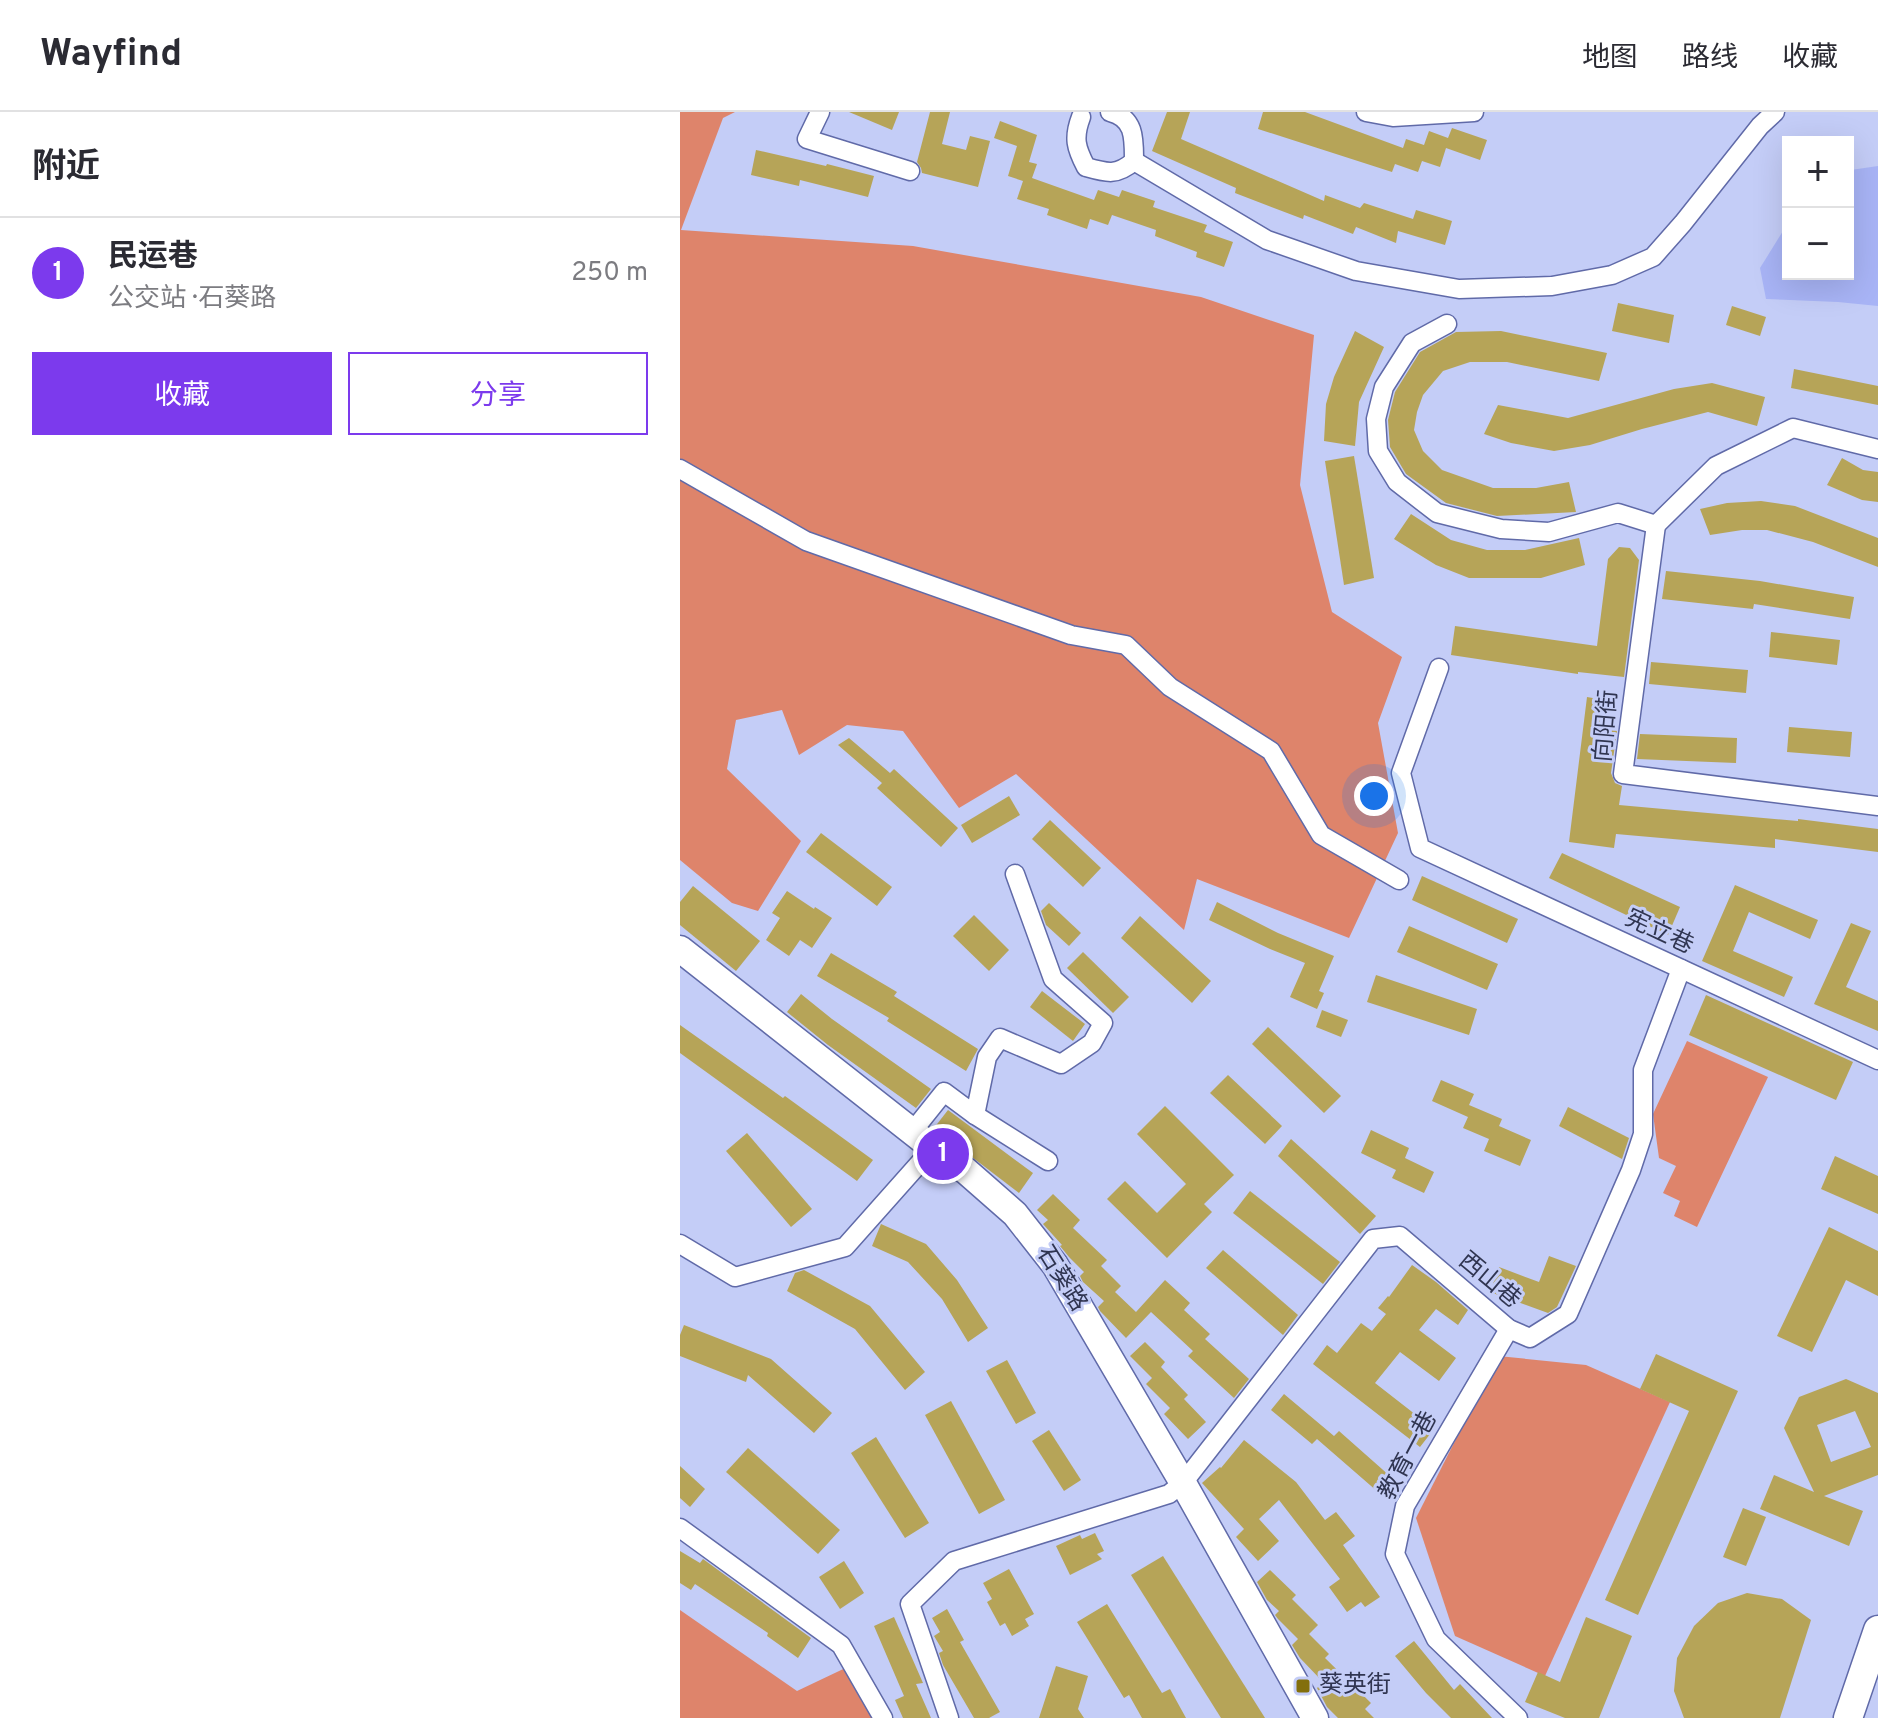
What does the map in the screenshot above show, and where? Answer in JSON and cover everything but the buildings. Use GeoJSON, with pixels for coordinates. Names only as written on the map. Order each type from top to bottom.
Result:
{"type":"FeatureCollection","features":[{"type":"Feature","properties":{"kind":"main road","name":"石葵路"},"geometry":{"type":"LineString","coordinates":[[680,949],[923,1146],[966,1171],[1015,1214],[1042,1246],[1176,1488],[1315,1718]]}},
{"type":"Feature","properties":{"kind":"main road"},"geometry":{"type":"LineString","coordinates":[[680,970],[804,1068],[923,1146]]}},
{"type":"Feature","properties":{"kind":"main road"},"geometry":{"type":"LineString","coordinates":[[1176,1488],[1297,1718]]}},
{"type":"Feature","properties":{"kind":"main road"},"geometry":{"type":"LineString","coordinates":[[1848,1718],[1878,1630]]}},
{"type":"Feature","properties":{"kind":"street"},"geometry":{"type":"LineString","coordinates":[[820,112],[807,139],[910,171]]}},
{"type":"Feature","properties":{"kind":"street"},"geometry":{"type":"LineString","coordinates":[[1081,114],[1075,134],[1079,153],[1086,167],[1107,173],[1124,170],[1134,161],[1134,131],[1119,114],[1110,112]]}},
{"type":"Feature","properties":{"kind":"street"},"geometry":{"type":"LineString","coordinates":[[1366,112],[1393,117],[1474,112]]}},
{"type":"Feature","properties":{"kind":"street"},"geometry":{"type":"LineString","coordinates":[[1134,161],[1267,240],[1356,271],[1459,289],[1552,286],[1612,275],[1653,257],[1760,126],[1775,112]]}},
{"type":"Feature","properties":{"kind":"street"},"geometry":{"type":"LineString","coordinates":[[1447,324],[1412,343],[1384,387],[1376,419],[1378,451],[1397,482],[1437,513],[1501,529],[1549,532],[1618,513],[1656,525],[1716,466],[1793,428],[1878,449]]}},
{"type":"Feature","properties":{"kind":"street"},"geometry":{"type":"LineString","coordinates":[[680,469],[806,541],[1071,635],[1126,645],[1170,687],[1271,751],[1321,835],[1399,880]]}},
{"type":"Feature","properties":{"kind":"street","name":"向阳街"},"geometry":{"type":"LineString","coordinates":[[1656,525],[1623,774],[1878,806]]}},
{"type":"Feature","properties":{"kind":"street","name":"宪立巷"},"geometry":{"type":"LineString","coordinates":[[1439,668],[1401,773],[1420,848],[1878,1060]]}},
{"type":"Feature","properties":{"kind":"street"},"geometry":{"type":"LineString","coordinates":[[975,1115],[987,1057],[1000,1038],[1061,1064],[1092,1043],[1103,1023],[1053,979],[1015,874]]}},
{"type":"Feature","properties":{"kind":"street","name":"西山巷"},"geometry":{"type":"LineString","coordinates":[[1176,1488],[1373,1239],[1400,1236],[1509,1329],[1530,1338],[1568,1314],[1631,1170],[1643,1134],[1643,1070],[1681,969]]}},
{"type":"Feature","properties":{"kind":"street"},"geometry":{"type":"LineString","coordinates":[[680,1244],[735,1277],[845,1247],[923,1146],[944,1092],[1048,1161]]}},
{"type":"Feature","properties":{"kind":"street","name":"教育一巷"},"geometry":{"type":"LineString","coordinates":[[1509,1329],[1405,1506],[1395,1554],[1436,1639],[1518,1718]]}},
{"type":"Feature","properties":{"kind":"street"},"geometry":{"type":"LineString","coordinates":[[949,1718],[910,1604],[954,1561],[1176,1488]]}},
{"type":"Feature","properties":{"kind":"street"},"geometry":{"type":"LineString","coordinates":[[680,1528],[841,1645],[883,1718]]}},
{"type":"Feature","properties":{"kind":"shaded area"},"geometry":{"type":"Polygon","coordinates":[[[680,112],[735,112],[723,118],[681,230],[913,246],[1201,297],[1314,335],[1300,485],[1332,612],[1402,657],[1378,723],[1398,833],[1349,938],[1197,879],[1184,930],[1016,774],[959,808],[903,731],[847,725],[799,755],[782,710],[736,720],[727,769],[801,841],[758,911],[732,903],[680,860],[680,112]]]}},
{"type":"Feature","properties":{"kind":"shaded area"},"geometry":{"type":"Polygon","coordinates":[[[1687,1041],[1768,1077],[1697,1227],[1674,1216],[1680,1201],[1663,1193],[1676,1166],[1659,1158],[1653,1114],[1687,1041]]]}},
{"type":"Feature","properties":{"kind":"shaded area"},"geometry":{"type":"Polygon","coordinates":[[[1498,1356],[1586,1365],[1670,1402],[1545,1676],[1455,1636],[1416,1518],[1498,1356]]]}},
{"type":"Feature","properties":{"kind":"shaded area"},"geometry":{"type":"Polygon","coordinates":[[[680,1610],[797,1691],[858,1662],[875,1718],[680,1718],[680,1610]]]}},
{"type":"Feature","properties":{"kind":"water"},"geometry":{"type":"Polygon","coordinates":[[[1878,166],[1878,306],[1766,299],[1760,268],[1782,233],[1782,280],[1854,280],[1854,170],[1878,166]]]}},
{"type":"Feature","properties":{"kind":"place","name":"民运巷"},"geometry":{"type":"Point","coordinates":[943,1154]}},
{"type":"Feature","properties":{"kind":"place","name":"葵英街"},"geometry":{"type":"Point","coordinates":[1303,1686]}}]}
